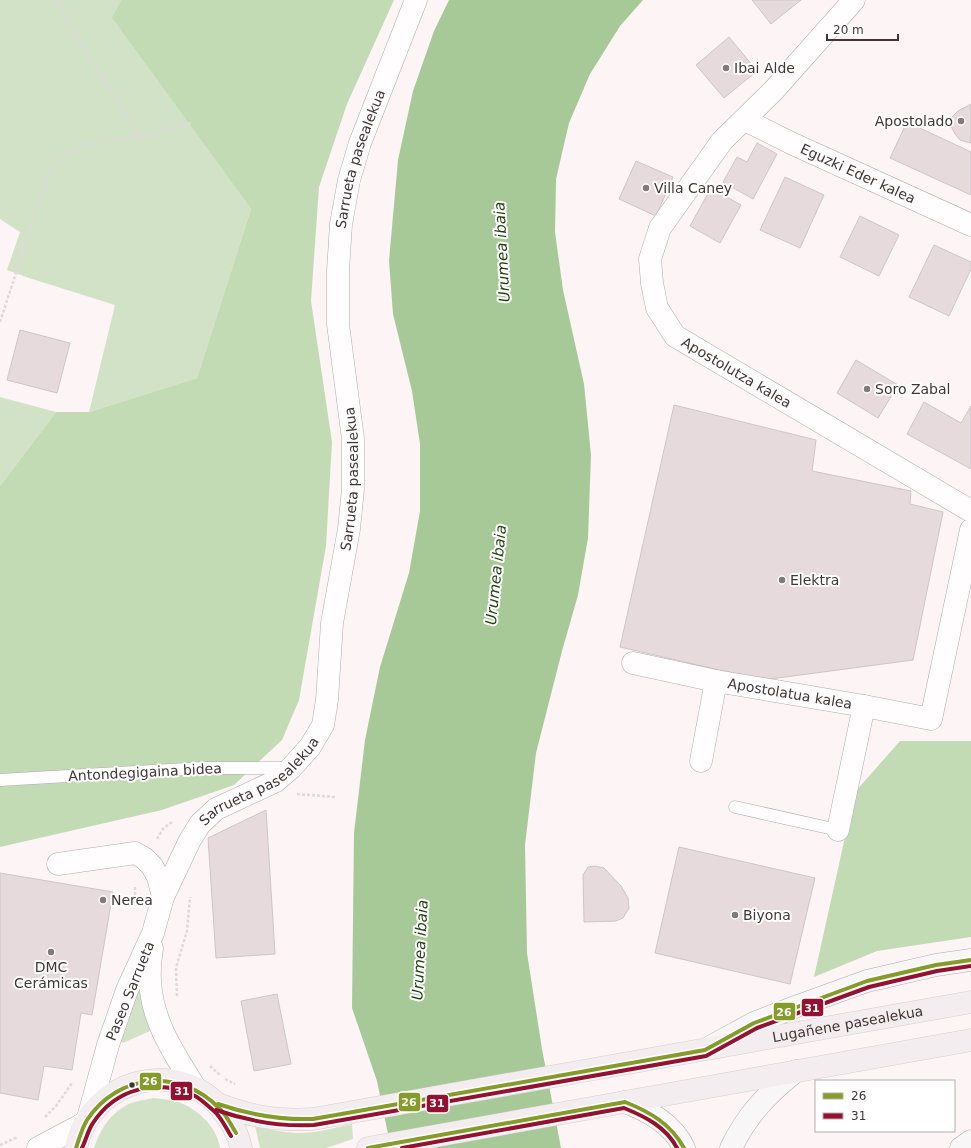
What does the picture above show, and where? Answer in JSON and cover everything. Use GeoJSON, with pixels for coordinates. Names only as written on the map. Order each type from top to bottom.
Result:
{"type":"FeatureCollection","features":[{"type":"Feature","properties":{"kind":"main road"},"geometry":{"type":"LineString","coordinates":[[706,1050],[754,1023],[795,1006],[868,981],[936,965],[971,960]]}},
{"type":"Feature","properties":{"kind":"main road","name":"Lugañene pasealekua"},"geometry":{"type":"LineString","coordinates":[[218,1104],[241,1113],[265,1118],[289,1120],[314,1119],[971,1002]]}},
{"type":"Feature","properties":{"kind":"main road"},"geometry":{"type":"LineString","coordinates":[[368,1148],[971,1040]]}},
{"type":"Feature","properties":{"kind":"main road"},"geometry":{"type":"LineString","coordinates":[[731,1148],[741,1127],[756,1109],[773,1090],[796,1071]]}},
{"type":"Feature","properties":{"kind":"main road"},"geometry":{"type":"LineString","coordinates":[[76,1148],[86,1121],[104,1099],[125,1087],[137,1083],[161,1080],[185,1084],[196,1089],[218,1104],[231,1121],[241,1148]]}},
{"type":"Feature","properties":{"kind":"main road"},"geometry":{"type":"LineString","coordinates":[[625,1102],[643,1109],[659,1118],[672,1131],[684,1148]]}},
{"type":"Feature","properties":{"kind":"main road"},"geometry":{"type":"LineString","coordinates":[[961,1148],[971,1141]]}},
{"type":"Feature","properties":{"kind":"street","name":"Sarrueta pasealekua"},"geometry":{"type":"LineString","coordinates":[[153,933],[163,897],[190,840],[200,824],[216,809],[276,781],[291,768],[310,747],[323,726],[327,700],[332,623],[349,530],[353,489],[353,439],[338,324],[338,271],[341,224],[349,180],[360,143],[416,0]]}},
{"type":"Feature","properties":{"kind":"street","name":"Apostolutza kalea"},"geometry":{"type":"LineString","coordinates":[[854,0],[774,90],[722,141],[660,228],[650,259],[656,308],[675,336],[971,510]]}},
{"type":"Feature","properties":{"kind":"street","name":"Eguzki Eder kalea"},"geometry":{"type":"LineString","coordinates":[[745,120],[791,143],[971,225]]}},
{"type":"Feature","properties":{"kind":"street","name":"Apostolatua kalea"},"geometry":{"type":"LineString","coordinates":[[633,663],[716,681],[931,719],[971,530]]}},
{"type":"Feature","properties":{"kind":"street","name":"Apostolatua kalea"},"geometry":{"type":"LineString","coordinates":[[701,761],[716,681]]}},
{"type":"Feature","properties":{"kind":"street","name":"Apostolatua kalea"},"geometry":{"type":"LineString","coordinates":[[838,830],[864,706]]}},
{"type":"Feature","properties":{"kind":"street","name":"Sarrueta pasealekua"},"geometry":{"type":"LineString","coordinates":[[58,864],[135,853],[144,858],[152,866],[158,877],[163,897]]}},
{"type":"Feature","properties":{"kind":"street","name":"Paseo Sarrueta"},"geometry":{"type":"LineString","coordinates":[[153,933],[150,978],[153,1004],[163,1034],[196,1089]]}},
{"type":"Feature","properties":{"kind":"street","name":"Paseo Sarrueta"},"geometry":{"type":"LineString","coordinates":[[86,1121],[108,1045],[125,997],[153,933]]}},
{"type":"Feature","properties":{"kind":"street"},"geometry":{"type":"LineString","coordinates":[[38,1148],[86,1121]]}},
{"type":"Feature","properties":{"kind":"lane","name":"Antondegigaina bidea"},"geometry":{"type":"LineString","coordinates":[[0,780],[203,768],[291,768]]}},
{"type":"Feature","properties":{"kind":"lane"},"geometry":{"type":"LineString","coordinates":[[735,807],[838,830]]}},
{"type":"Feature","properties":{"kind":"path"},"geometry":{"type":"LineString","coordinates":[[57,0],[90,59],[142,137]]}},
{"type":"Feature","properties":{"kind":"path"},"geometry":{"type":"LineString","coordinates":[[0,322],[46,181],[58,161],[78,147],[101,140],[142,137],[191,123]]}},
{"type":"Feature","properties":{"kind":"path"},"geometry":{"type":"LineString","coordinates":[[292,793],[335,797]]}},
{"type":"Feature","properties":{"kind":"path"},"geometry":{"type":"LineString","coordinates":[[177,1003],[176,968],[187,931],[190,894]]}},
{"type":"Feature","properties":{"kind":"path"},"geometry":{"type":"LineString","coordinates":[[209,1065],[224,1078],[236,1084]]}},
{"type":"Feature","properties":{"kind":"shaded area"},"geometry":{"type":"Polygon","coordinates":[[[0,0],[121,0],[113,19],[251,209],[197,378],[89,412],[115,305],[7,270],[20,232],[0,219],[0,0]]]}},
{"type":"Feature","properties":{"kind":"shaded area"},"geometry":{"type":"Polygon","coordinates":[[[121,0],[394,0],[347,104],[319,187],[311,301],[332,442],[326,546],[299,700],[282,740],[234,785],[162,810],[0,847],[0,486],[56,412],[89,412],[197,378],[251,209],[112,18],[121,0]]]}},
{"type":"Feature","properties":{"kind":"shaded area"},"geometry":{"type":"Polygon","coordinates":[[[0,397],[56,412],[0,486],[0,397]]]}},
{"type":"Feature","properties":{"kind":"shaded area"},"geometry":{"type":"Polygon","coordinates":[[[900,741],[971,741],[971,937],[877,951],[814,977],[855,792],[900,741]]]}},
{"type":"Feature","properties":{"kind":"shaded area"},"geometry":{"type":"Polygon","coordinates":[[[140,980],[144,1012],[150,1031],[123,1043],[119,1041],[140,980]]]}},
{"type":"Feature","properties":{"kind":"shaded area"},"geometry":{"type":"Polygon","coordinates":[[[153,1098],[169,1100],[182,1104],[197,1112],[210,1125],[218,1140],[220,1148],[94,1148],[100,1134],[112,1116],[131,1103],[153,1098]]]}},
{"type":"Feature","properties":{"kind":"shaded area"},"geometry":{"type":"Polygon","coordinates":[[[352,1124],[353,1139],[326,1148],[260,1148],[255,1126],[285,1132],[309,1133],[352,1124]]]}},
{"type":"Feature","properties":{"kind":"water","name":"Urumea ibaia"},"geometry":{"type":"Polygon","coordinates":[[[449,0],[643,0],[620,26],[590,74],[569,123],[556,179],[555,232],[563,290],[584,384],[591,455],[588,538],[578,595],[536,753],[525,845],[527,953],[542,1049],[561,1148],[391,1148],[377,1081],[352,1008],[354,833],[365,740],[380,667],[409,573],[420,511],[420,444],[412,391],[393,314],[389,261],[398,160],[413,91],[434,31],[449,0]]]}},
{"type":"Feature","properties":{"kind":"building"},"geometry":{"type":"Polygon","coordinates":[[[752,0],[801,0],[771,24],[752,0]]]}},
{"type":"Feature","properties":{"kind":"building","name":"Ibai Alde"},"geometry":{"type":"Polygon","coordinates":[[[729,37],[757,71],[724,98],[696,65],[729,37]]]}},
{"type":"Feature","properties":{"kind":"building","name":"Apostolado"},"geometry":{"type":"Polygon","coordinates":[[[971,104],[970,143],[960,140],[951,126],[952,117],[958,111],[971,104]]]}},
{"type":"Feature","properties":{"kind":"building"},"geometry":{"type":"Polygon","coordinates":[[[907,122],[971,152],[971,195],[890,158],[907,122]]]}},
{"type":"Feature","properties":{"kind":"building"},"geometry":{"type":"Polygon","coordinates":[[[757,143],[777,154],[753,199],[723,182],[737,157],[747,162],[757,143]]]}},
{"type":"Feature","properties":{"kind":"building","name":"Villa Caney"},"geometry":{"type":"Polygon","coordinates":[[[636,161],[673,177],[656,216],[619,199],[636,161]]]}},
{"type":"Feature","properties":{"kind":"building"},"geometry":{"type":"Polygon","coordinates":[[[785,177],[824,195],[800,248],[760,230],[785,177]]]}},
{"type":"Feature","properties":{"kind":"building"},"geometry":{"type":"Polygon","coordinates":[[[711,188],[741,205],[720,243],[690,226],[711,188]]]}},
{"type":"Feature","properties":{"kind":"building"},"geometry":{"type":"Polygon","coordinates":[[[860,216],[899,235],[879,276],[840,257],[860,216]]]}},
{"type":"Feature","properties":{"kind":"building"},"geometry":{"type":"Polygon","coordinates":[[[934,245],[971,262],[971,269],[949,316],[909,297],[934,245]]]}},
{"type":"Feature","properties":{"kind":"building"},"geometry":{"type":"Polygon","coordinates":[[[20,330],[70,343],[57,393],[7,380],[20,330]]]}},
{"type":"Feature","properties":{"kind":"building","name":"Soro Zabal"},"geometry":{"type":"Polygon","coordinates":[[[856,360],[898,385],[878,418],[837,393],[856,360]]]}},
{"type":"Feature","properties":{"kind":"building"},"geometry":{"type":"Polygon","coordinates":[[[924,402],[961,423],[971,406],[971,469],[907,434],[924,402]]]}},
{"type":"Feature","properties":{"kind":"building","name":"Elektra"},"geometry":{"type":"Polygon","coordinates":[[[674,405],[816,440],[812,471],[911,491],[910,504],[943,512],[913,660],[763,680],[620,647],[674,405]]]}},
{"type":"Feature","properties":{"kind":"building"},"geometry":{"type":"Polygon","coordinates":[[[266,810],[275,954],[216,958],[208,838],[266,810]]]}},
{"type":"Feature","properties":{"kind":"building","name":"Biyona"},"geometry":{"type":"Polygon","coordinates":[[[679,847],[815,878],[790,984],[655,953],[679,847]]]}},
{"type":"Feature","properties":{"kind":"building"},"geometry":{"type":"Polygon","coordinates":[[[595,866],[604,868],[621,886],[628,898],[629,908],[623,918],[616,921],[584,922],[583,875],[588,867],[595,866]]]}},
{"type":"Feature","properties":{"kind":"building","name":"DMC Cerámicas"},"geometry":{"type":"Polygon","coordinates":[[[0,873],[113,892],[92,1015],[81,1013],[72,1070],[44,1066],[38,1100],[0,1093],[0,873]]]}},
{"type":"Feature","properties":{"kind":"building"},"geometry":{"type":"Polygon","coordinates":[[[277,994],[291,1064],[254,1071],[241,1001],[277,994]]]}},
{"type":"Feature","properties":{"kind":"transit line","name":"26"},"geometry":{"type":"LineString","coordinates":[[218,1104],[265,1116],[289,1119],[313,1119],[705,1050],[754,1023],[867,981],[936,965],[971,960]]}},
{"type":"Feature","properties":{"kind":"transit line","name":"31"},"geometry":{"type":"LineString","coordinates":[[216,1110],[240,1117],[276,1124],[314,1125],[706,1056],[757,1028],[869,987],[937,971],[971,966]]}},
{"type":"Feature","properties":{"kind":"transit line","name":"26"},"geometry":{"type":"LineString","coordinates":[[76,1148],[85,1123],[100,1104],[115,1093],[132,1085],[150,1081],[168,1082],[186,1086],[203,1095],[222,1110],[236,1133]]}},
{"type":"Feature","properties":{"kind":"transit line","name":"31"},"geometry":{"type":"LineString","coordinates":[[82,1148],[93,1123],[102,1111],[113,1101],[125,1094],[152,1087],[181,1091],[197,1097],[217,1113],[231,1136]]}},
{"type":"Feature","properties":{"kind":"transit line","name":"26"},"geometry":{"type":"LineString","coordinates":[[368,1148],[625,1102],[643,1110],[659,1120],[673,1132],[684,1148]]}},
{"type":"Feature","properties":{"kind":"transit line","name":"31"},"geometry":{"type":"LineString","coordinates":[[402,1148],[624,1108],[648,1119],[661,1128],[677,1148]]}},
{"type":"Feature","properties":{"kind":"place","name":"Ibai Alde"},"geometry":{"type":"Point","coordinates":[726,68]}},
{"type":"Feature","properties":{"kind":"place","name":"Apostolado"},"geometry":{"type":"Point","coordinates":[961,121]}},
{"type":"Feature","properties":{"kind":"place","name":"Villa Caney"},"geometry":{"type":"Point","coordinates":[646,188]}},
{"type":"Feature","properties":{"kind":"place","name":"Soro Zabal"},"geometry":{"type":"Point","coordinates":[867,389]}},
{"type":"Feature","properties":{"kind":"place","name":"Elektra"},"geometry":{"type":"Point","coordinates":[782,580]}},
{"type":"Feature","properties":{"kind":"place","name":"Nerea"},"geometry":{"type":"Point","coordinates":[103,900]}},
{"type":"Feature","properties":{"kind":"place","name":"Biyona"},"geometry":{"type":"Point","coordinates":[735,915]}},
{"type":"Feature","properties":{"kind":"place","name":"DMC Cerámicas"},"geometry":{"type":"Point","coordinates":[51,952]}}]}
